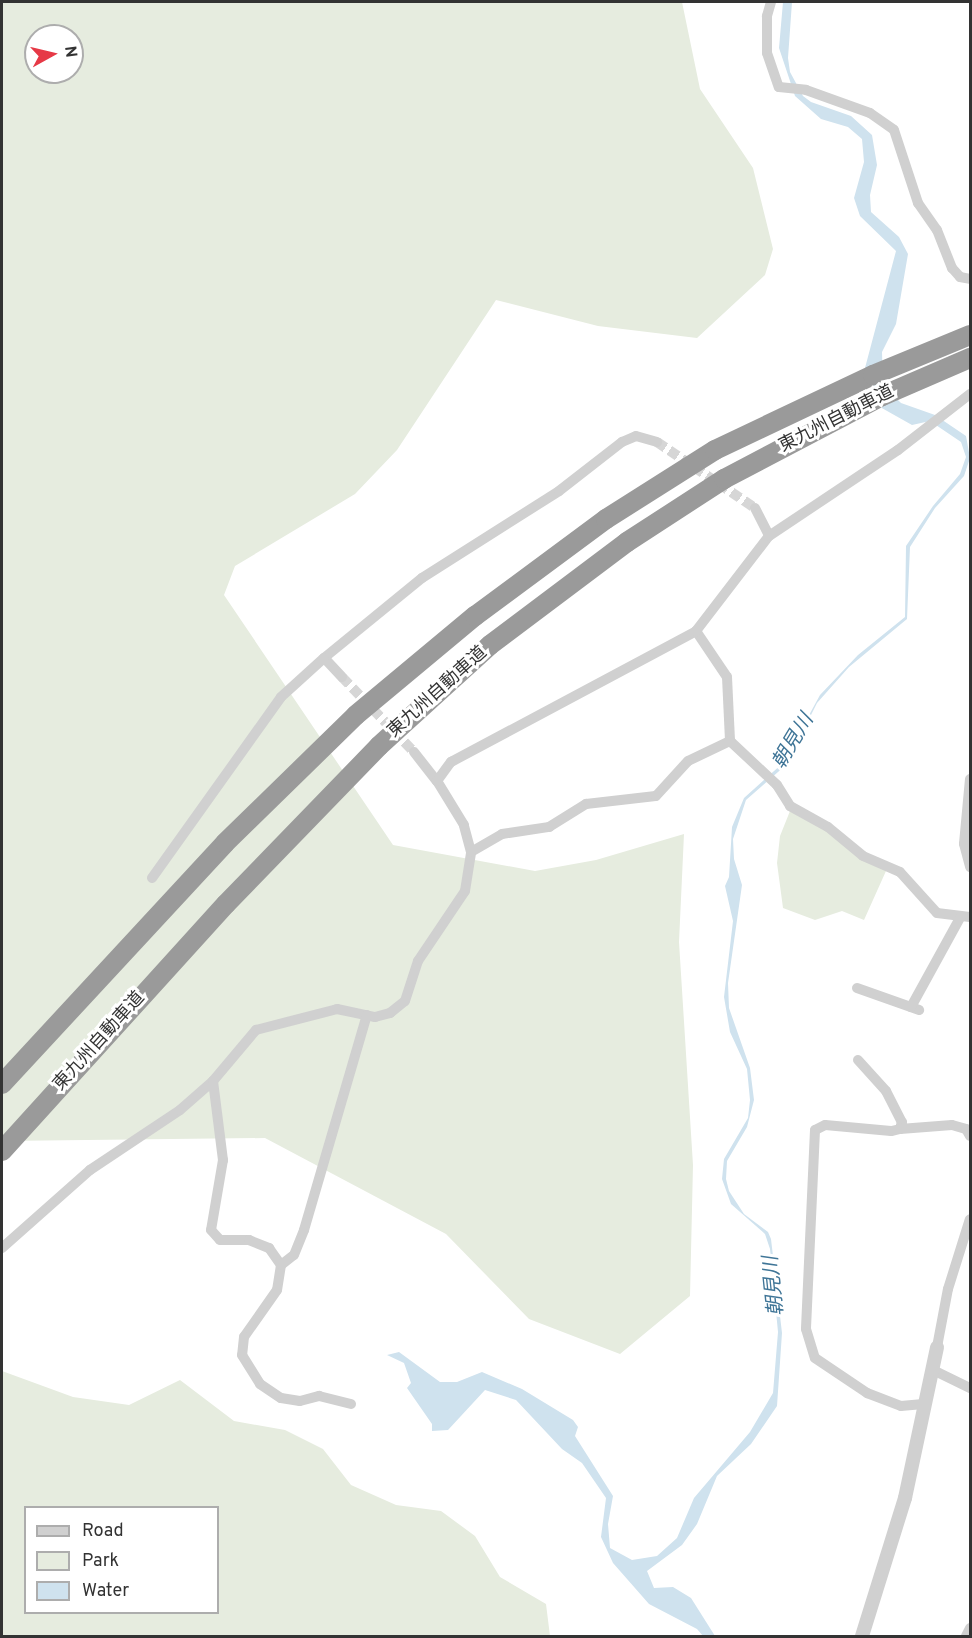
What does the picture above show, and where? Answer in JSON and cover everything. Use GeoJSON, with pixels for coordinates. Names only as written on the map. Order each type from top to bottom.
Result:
{"type":"FeatureCollection","features":[{"type":"Feature","properties":{"kind":"highway","name":"東九州自動車道"},"geometry":{"type":"LineString","coordinates":[[2,1084],[225,843],[356,715],[475,616],[606,519],[715,450],[812,403],[970,335]]}},
{"type":"Feature","properties":{"kind":"highway","name":"東九州自動車道"},"geometry":{"type":"LineString","coordinates":[[2,1151],[226,904],[379,746],[490,645],[627,542],[724,479],[823,426],[970,357]]}},
{"type":"Feature","properties":{"kind":"street"},"geometry":{"type":"LineString","coordinates":[[771,2],[767,16],[767,53],[779,87],[806,90],[870,113],[894,130],[918,203],[937,230],[952,268],[960,277],[970,279]]}},
{"type":"Feature","properties":{"kind":"street"},"geometry":{"type":"LineString","coordinates":[[437,781],[452,762],[696,631],[769,536],[922,432],[970,394]]}},
{"type":"Feature","properties":{"kind":"street"},"geometry":{"type":"LineString","coordinates":[[152,878],[281,697],[324,658],[422,578],[560,491],[622,441],[636,436],[657,442]]}},
{"type":"Feature","properties":{"kind":"street"},"geometry":{"type":"LineString","coordinates":[[755,508],[769,536]]}},
{"type":"Feature","properties":{"kind":"street"},"geometry":{"type":"LineString","coordinates":[[696,631],[727,677],[730,741],[777,785],[790,806],[828,827],[863,856],[900,872],[937,913],[965,917],[915,1008],[856,988]]}},
{"type":"Feature","properties":{"kind":"street"},"geometry":{"type":"LineString","coordinates":[[324,658],[342,677]]}},
{"type":"Feature","properties":{"kind":"street"},"geometry":{"type":"LineString","coordinates":[[471,852],[502,834],[549,827],[586,804],[656,796],[688,761],[730,741]]}},
{"type":"Feature","properties":{"kind":"street"},"geometry":{"type":"LineString","coordinates":[[2,1248],[90,1170],[180,1110],[213,1081],[256,1030],[337,1009],[367,1015],[390,1013],[405,1001],[418,961],[465,891],[471,852],[464,825],[437,781],[414,753]]}},
{"type":"Feature","properties":{"kind":"street"},"geometry":{"type":"LineString","coordinates":[[970,779],[964,844],[970,867]]}},
{"type":"Feature","properties":{"kind":"street"},"geometry":{"type":"LineString","coordinates":[[964,844],[970,826]]}},
{"type":"Feature","properties":{"kind":"street"},"geometry":{"type":"LineString","coordinates":[[351,1404],[319,1396],[300,1401],[281,1398],[260,1384],[242,1355],[244,1336],[277,1290],[281,1265],[294,1255],[304,1230],[367,1015]]}},
{"type":"Feature","properties":{"kind":"street"},"geometry":{"type":"LineString","coordinates":[[858,1060],[886,1091],[902,1122],[900,1130]]}},
{"type":"Feature","properties":{"kind":"street"},"geometry":{"type":"LineString","coordinates":[[213,1081],[223,1160],[211,1230],[219,1240],[249,1240],[269,1248],[281,1265]]}},
{"type":"Feature","properties":{"kind":"street"},"geometry":{"type":"LineString","coordinates":[[926,1404],[901,1406],[867,1393],[815,1358],[806,1329],[814,1130],[825,1125],[900,1130],[952,1125],[966,1129],[970,1136]]}},
{"type":"Feature","properties":{"kind":"street"},"geometry":{"type":"LineString","coordinates":[[862,1636],[905,1498],[948,1289],[970,1220]]}},
{"type":"Feature","properties":{"kind":"street"},"geometry":{"type":"LineString","coordinates":[[933,1370],[970,1388]]}},
{"type":"Feature","properties":{"kind":"street"},"geometry":{"type":"LineString","coordinates":[[966,1636],[970,1628]]}},
{"type":"Feature","properties":{"kind":"green space"},"geometry":{"type":"Polygon","coordinates":[[[2,2],[682,2],[700,89],[753,168],[773,249],[765,275],[697,338],[598,326],[496,300],[397,450],[355,494],[235,566],[224,595],[393,845],[535,871],[596,860],[684,834],[679,942],[693,1165],[690,1296],[620,1354],[529,1319],[446,1234],[265,1138],[2,1141],[2,2]]]}},
{"type":"Feature","properties":{"kind":"green space"},"geometry":{"type":"Polygon","coordinates":[[[790,811],[831,832],[886,871],[864,920],[842,911],[815,920],[783,908],[777,863],[780,836],[790,811]]]}},
{"type":"Feature","properties":{"kind":"green space"},"geometry":{"type":"Polygon","coordinates":[[[2,1371],[73,1397],[129,1405],[180,1380],[234,1421],[285,1430],[323,1449],[351,1485],[396,1505],[441,1511],[475,1536],[500,1577],[546,1604],[550,1636],[2,1636],[2,1371]]]}},
{"type":"Feature","properties":{"kind":"water","name":"朝見川"},"geometry":{"type":"Polygon","coordinates":[[[783,2],[792,2],[788,58],[790,72],[803,96],[811,102],[851,116],[872,135],[877,165],[870,195],[871,212],[899,237],[908,254],[896,324],[882,352],[883,385],[901,403],[935,415],[966,436],[970,458],[964,476],[935,508],[910,547],[907,619],[849,667],[817,703],[786,765],[746,800],[733,839],[734,859],[742,885],[728,983],[729,1008],[750,1068],[754,1100],[747,1127],[727,1161],[726,1179],[729,1191],[744,1214],[768,1232],[771,1239],[782,1333],[777,1406],[751,1444],[717,1476],[697,1524],[682,1545],[647,1571],[654,1588],[673,1587],[691,1598],[715,1636],[703,1636],[697,1629],[649,1604],[613,1563],[601,1537],[606,1498],[582,1463],[562,1449],[516,1400],[485,1390],[448,1430],[432,1431],[432,1424],[407,1388],[411,1383],[404,1363],[387,1355],[399,1352],[440,1382],[457,1382],[482,1372],[522,1389],[573,1420],[578,1427],[575,1436],[613,1496],[608,1524],[610,1548],[632,1560],[657,1556],[677,1538],[694,1498],[750,1432],[773,1393],[778,1332],[770,1249],[765,1234],[731,1204],[722,1179],[724,1159],[748,1118],[750,1100],[747,1069],[730,1032],[724,997],[733,921],[725,886],[729,877],[732,827],[744,798],[783,763],[820,695],[858,655],[905,617],[906,546],[933,506],[960,474],[966,457],[961,442],[930,421],[912,425],[880,407],[865,368],[896,251],[860,216],[854,198],[864,162],[862,139],[848,127],[821,119],[795,96],[779,48],[783,2]]]}},
{"type":"Feature","properties":{"kind":"tunnel"},"geometry":{"type":"LineString","coordinates":[[657,442],[755,508]]}},
{"type":"Feature","properties":{"kind":"tunnel"},"geometry":{"type":"LineString","coordinates":[[342,677],[414,752]]}}]}
